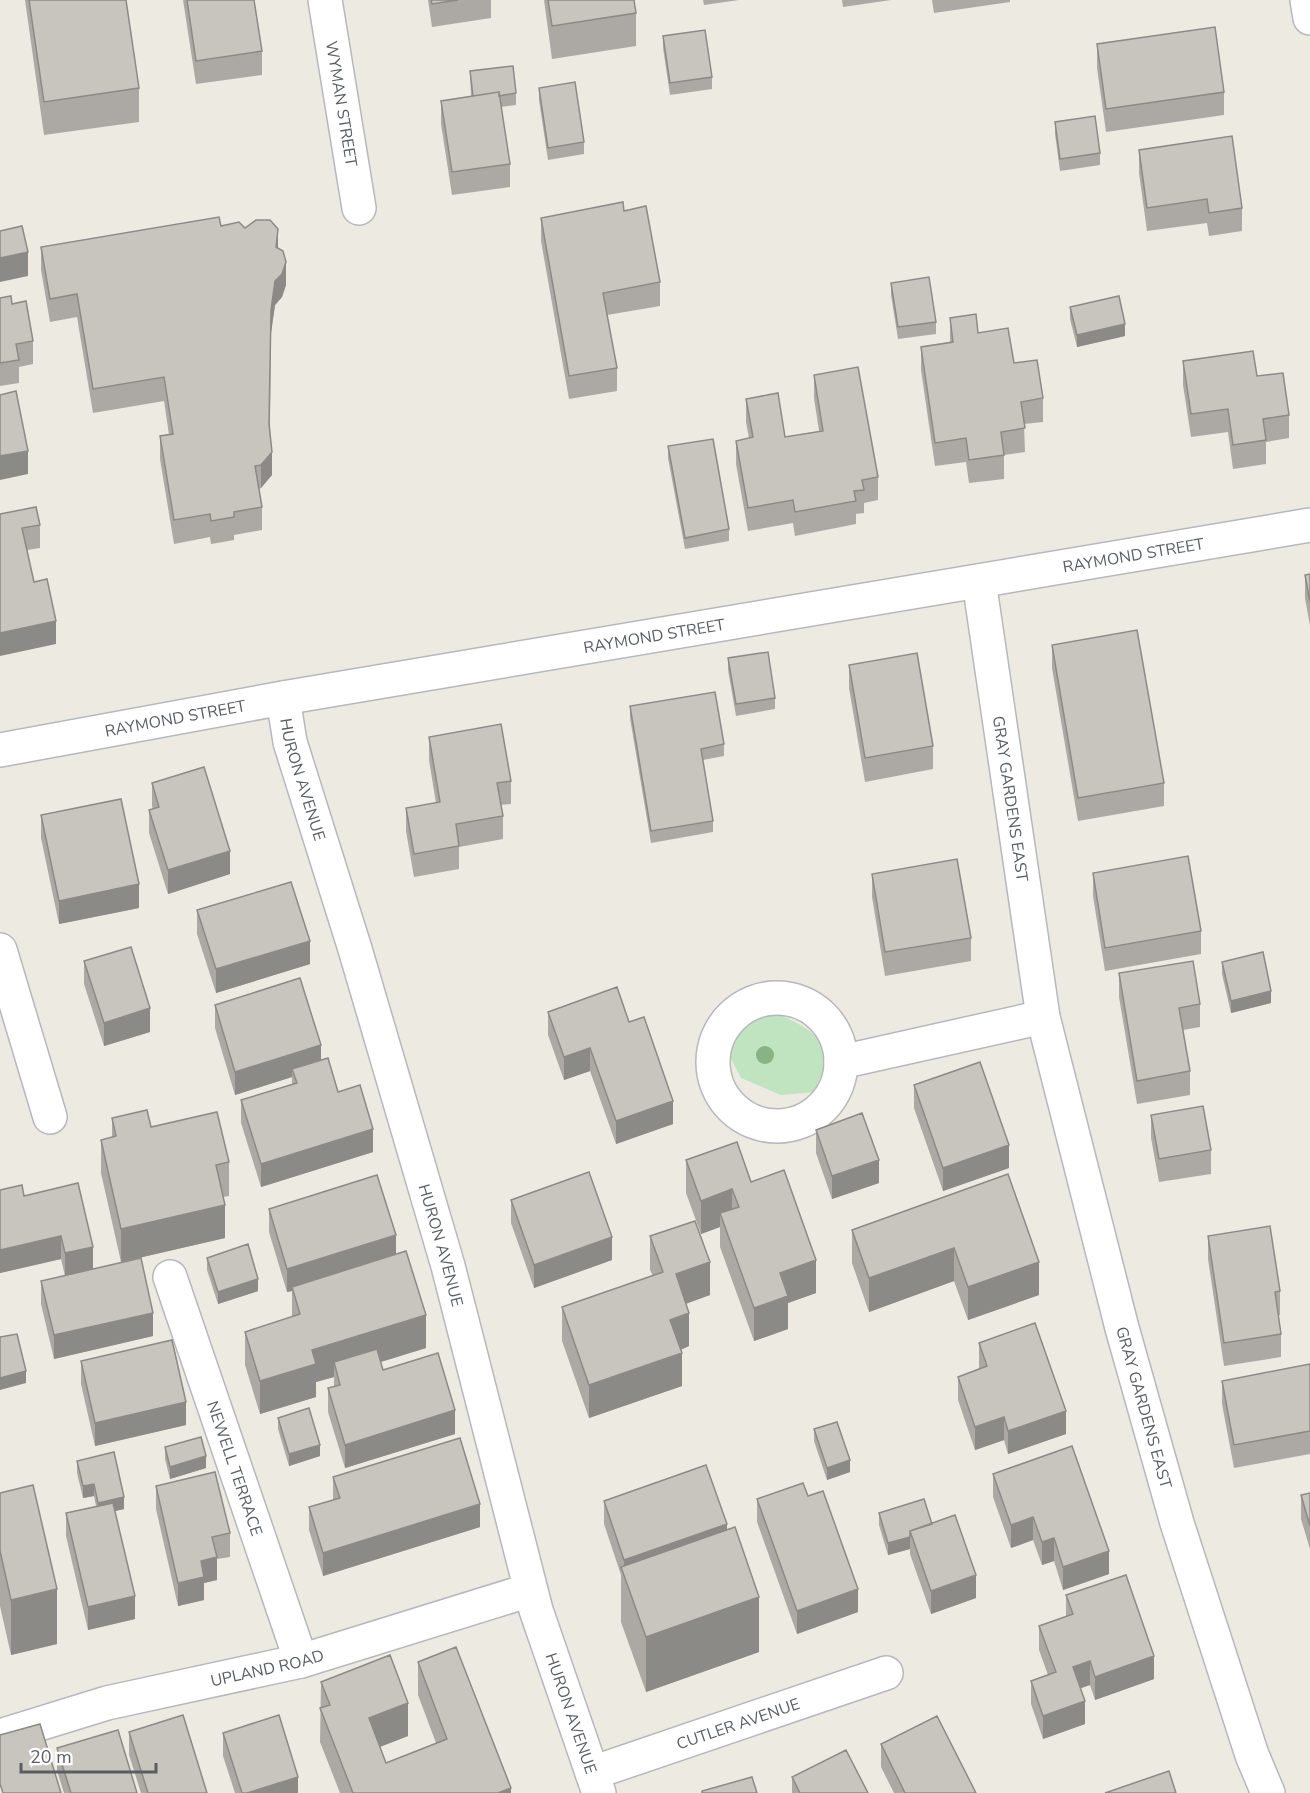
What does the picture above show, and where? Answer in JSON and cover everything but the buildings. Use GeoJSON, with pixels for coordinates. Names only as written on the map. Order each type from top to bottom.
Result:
{"type":"FeatureCollection","features":[{"type":"Feature","properties":{"kind":"street","name":"WYMAN STREET"},"geometry":{"type":"LineString","coordinates":[[325,0],[359,208]]}},
{"type":"Feature","properties":{"kind":"street"},"geometry":{"type":"LineString","coordinates":[[1307,0],[1310,18]]}},
{"type":"Feature","properties":{"kind":"street","name":"RAYMOND STREET"},"geometry":{"type":"LineString","coordinates":[[0,750],[283,698],[1310,525]]}},
{"type":"Feature","properties":{"kind":"street","name":"GRAY GARDENS EAST"},"geometry":{"type":"LineString","coordinates":[[979,581],[1043,1017],[1122,1328],[1178,1522],[1252,1755],[1268,1793]]}},
{"type":"Feature","properties":{"kind":"street","name":"HURON AVENUE"},"geometry":{"type":"LineString","coordinates":[[283,698],[290,742],[448,1266],[531,1590],[595,1783]]}},
{"type":"Feature","properties":{"kind":"street"},"geometry":{"type":"LineString","coordinates":[[0,950],[50,1117]]}},
{"type":"Feature","properties":{"kind":"street"},"geometry":{"type":"LineString","coordinates":[[841,1062],[1043,1017]]}},
{"type":"Feature","properties":{"kind":"street","name":"NEWELL TERRACE"},"geometry":{"type":"LineString","coordinates":[[170,1277],[301,1661]]}},
{"type":"Feature","properties":{"kind":"street","name":"UPLAND ROAD"},"geometry":{"type":"LineString","coordinates":[[0,1736],[107,1703],[301,1661],[531,1590]]}},
{"type":"Feature","properties":{"kind":"street","name":"CUTLER AVENUE"},"geometry":{"type":"LineString","coordinates":[[595,1783],[886,1673]]}},
{"type":"Feature","properties":{"kind":"green space"},"geometry":{"type":"Polygon","coordinates":[[[772,1012],[809,1031],[823,1046],[826,1055],[825,1065],[814,1092],[781,1095],[741,1078],[727,1051],[744,1014],[772,1012]]]}}]}
